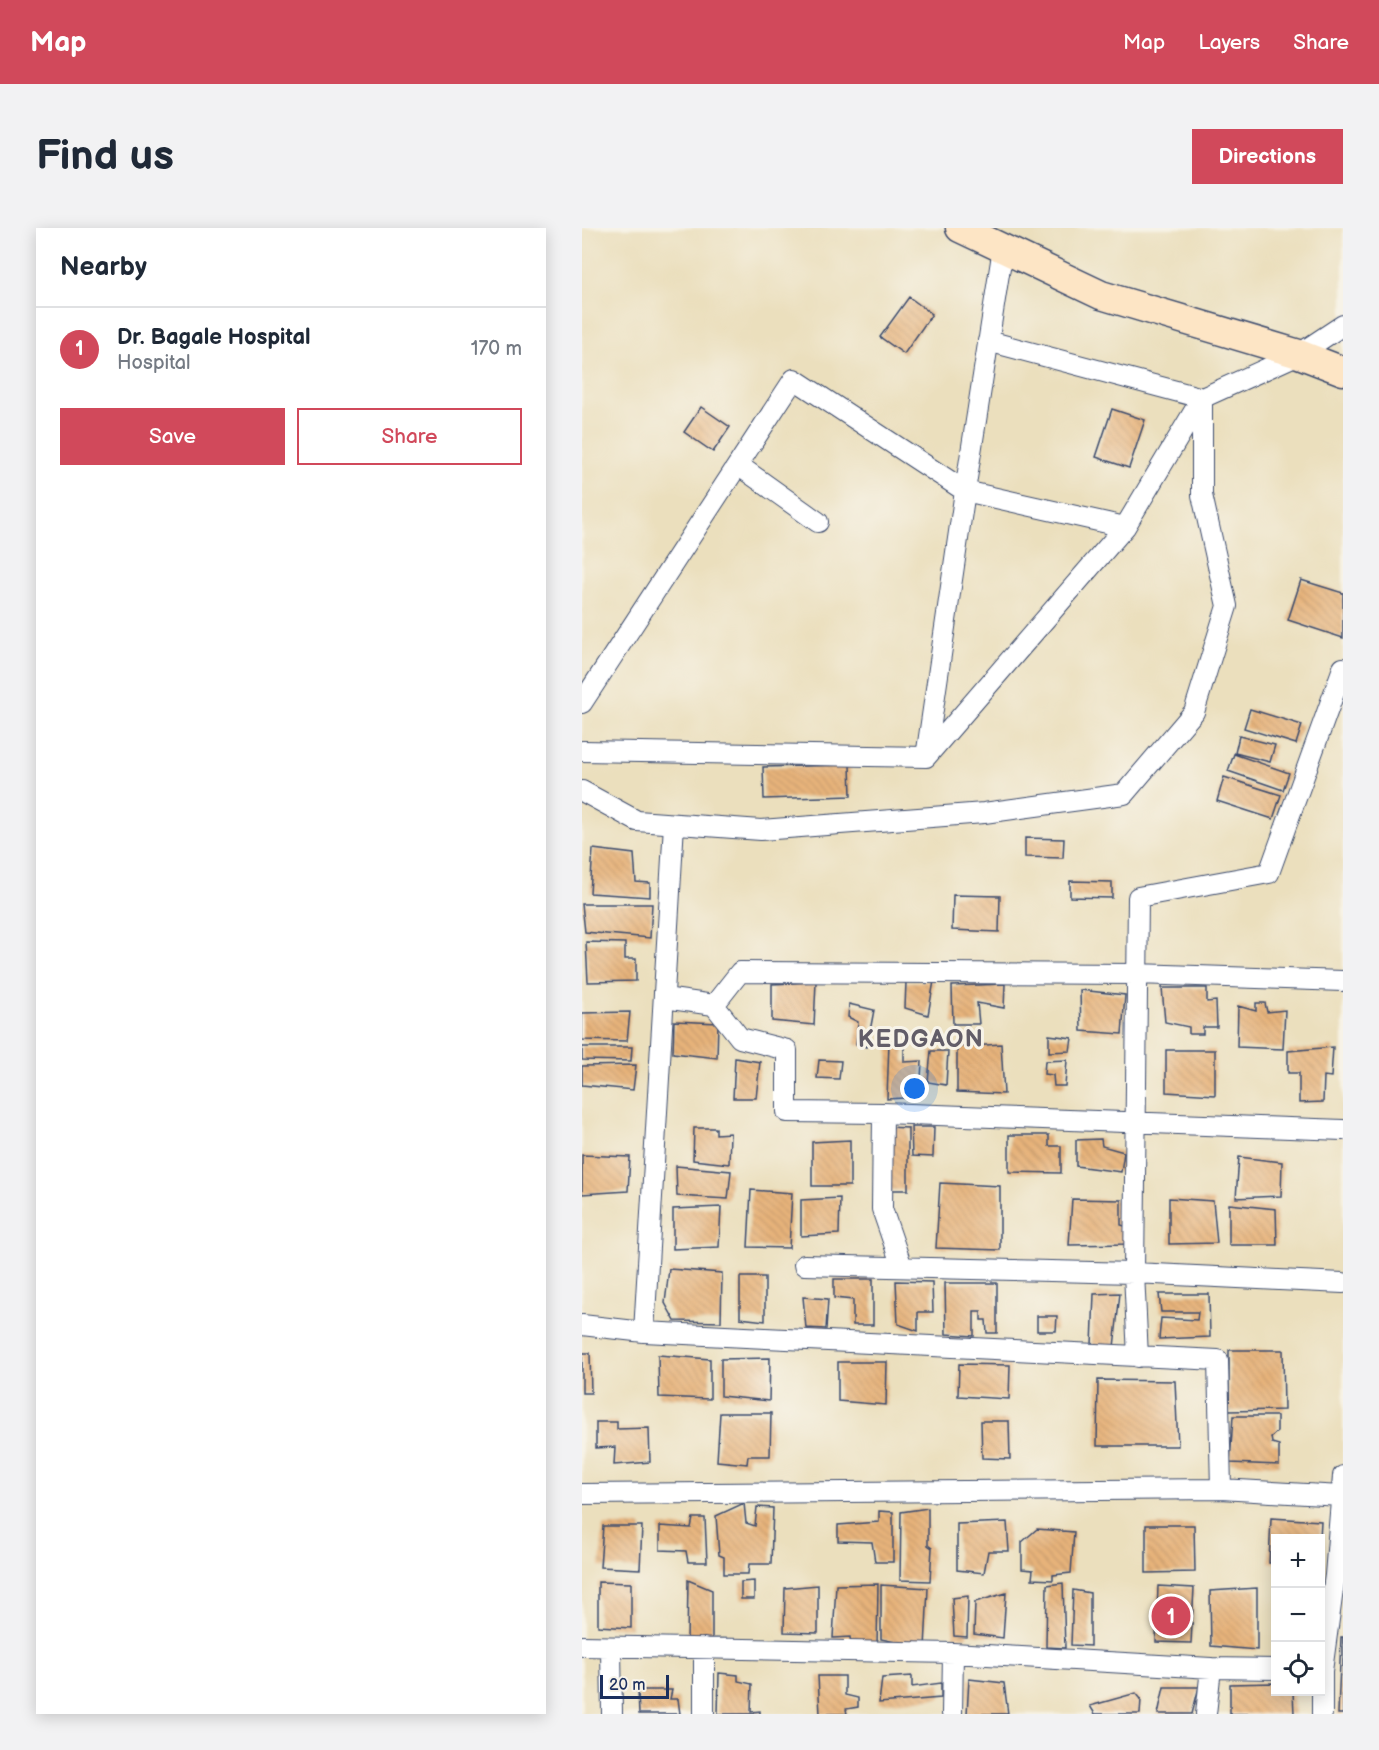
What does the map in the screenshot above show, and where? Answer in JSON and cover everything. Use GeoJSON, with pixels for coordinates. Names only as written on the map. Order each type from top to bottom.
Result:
{"type":"FeatureCollection","features":[{"type":"Feature","properties":{"kind":"main road"},"geometry":{"type":"LineString","coordinates":[[960,228],[1101,295],[1299,354],[1343,371]]}},
{"type":"Feature","properties":{"kind":"street"},"geometry":{"type":"LineString","coordinates":[[926,757],[1003,249]]}},
{"type":"Feature","properties":{"kind":"street"},"geometry":{"type":"LineString","coordinates":[[926,757],[1125,527],[1202,398],[1299,354],[1343,324]]}},
{"type":"Feature","properties":{"kind":"street"},"geometry":{"type":"LineString","coordinates":[[988,341],[1202,398]]}},
{"type":"Feature","properties":{"kind":"street"},"geometry":{"type":"LineString","coordinates":[[582,703],[794,379],[965,491],[1125,527]]}},
{"type":"Feature","properties":{"kind":"street"},"geometry":{"type":"LineString","coordinates":[[582,791],[637,821],[761,831],[984,813],[1124,794],[1194,712],[1227,606],[1202,495],[1202,398]]}},
{"type":"Feature","properties":{"kind":"street"},"geometry":{"type":"LineString","coordinates":[[738,465],[818,522]]}},
{"type":"Feature","properties":{"kind":"street"},"geometry":{"type":"LineString","coordinates":[[1138,1357],[1134,1272],[1138,897],[1269,873],[1343,668]]}},
{"type":"Feature","properties":{"kind":"street"},"geometry":{"type":"LineString","coordinates":[[582,751],[926,757]]}},
{"type":"Feature","properties":{"kind":"street"},"geometry":{"type":"LineString","coordinates":[[644,1332],[674,824]]}},
{"type":"Feature","properties":{"kind":"street"},"geometry":{"type":"LineString","coordinates":[[714,1005],[740,972],[1137,974],[1343,981]]}},
{"type":"Feature","properties":{"kind":"street"},"geometry":{"type":"LineString","coordinates":[[664,998],[714,1005],[740,1038],[787,1050],[787,1112],[883,1113],[1343,1130]]}},
{"type":"Feature","properties":{"kind":"street"},"geometry":{"type":"LineString","coordinates":[[883,1113],[882,1209],[902,1267]]}},
{"type":"Feature","properties":{"kind":"street"},"geometry":{"type":"LineString","coordinates":[[804,1265],[1134,1272],[1343,1283]]}},
{"type":"Feature","properties":{"kind":"street"},"geometry":{"type":"LineString","coordinates":[[582,1325],[644,1332],[1218,1360],[1221,1489]]}},
{"type":"Feature","properties":{"kind":"street"},"geometry":{"type":"LineString","coordinates":[[1325,1649],[1339,1574],[1343,1476]]}},
{"type":"Feature","properties":{"kind":"street"},"geometry":{"type":"LineString","coordinates":[[582,1494],[1221,1489],[1341,1496]]}},
{"type":"Feature","properties":{"kind":"street"},"geometry":{"type":"LineString","coordinates":[[582,1646],[953,1653],[1271,1670]]}},
{"type":"Feature","properties":{"kind":"street"},"geometry":{"type":"LineString","coordinates":[[611,1647],[612,1714]]}},
{"type":"Feature","properties":{"kind":"street"},"geometry":{"type":"LineString","coordinates":[[704,1648],[704,1714]]}},
{"type":"Feature","properties":{"kind":"street"},"geometry":{"type":"LineString","coordinates":[[952,1714],[953,1653]]}},
{"type":"Feature","properties":{"kind":"street"},"geometry":{"type":"LineString","coordinates":[[1206,1714],[1211,1668]]}},
{"type":"Feature","properties":{"kind":"street"},"geometry":{"type":"LineString","coordinates":[[1322,1696],[1322,1714]]}},
{"type":"Feature","properties":{"kind":"building"},"geometry":{"type":"Polygon","coordinates":[[[909,297],[932,314],[904,354],[880,337],[909,297]]]}},
{"type":"Feature","properties":{"kind":"building"},"geometry":{"type":"Polygon","coordinates":[[[701,407],[730,427],[713,452],[684,432],[701,407]]]}},
{"type":"Feature","properties":{"kind":"building"},"geometry":{"type":"Polygon","coordinates":[[[1112,409],[1145,420],[1129,468],[1096,457],[1112,409]]]}},
{"type":"Feature","properties":{"kind":"building"},"geometry":{"type":"Polygon","coordinates":[[[1301,580],[1343,593],[1343,638],[1288,620],[1301,580]]]}},
{"type":"Feature","properties":{"kind":"building"},"geometry":{"type":"Polygon","coordinates":[[[1250,709],[1302,725],[1296,744],[1244,728],[1250,709]]]}},
{"type":"Feature","properties":{"kind":"building"},"geometry":{"type":"Polygon","coordinates":[[[1239,736],[1275,745],[1270,762],[1235,753],[1239,736]]]}},
{"type":"Feature","properties":{"kind":"building"},"geometry":{"type":"Polygon","coordinates":[[[1234,754],[1289,773],[1283,790],[1228,771],[1234,754]]]}},
{"type":"Feature","properties":{"kind":"building"},"geometry":{"type":"Polygon","coordinates":[[[850,765],[851,796],[764,799],[763,767],[850,765]]]}},
{"type":"Feature","properties":{"kind":"building"},"geometry":{"type":"Polygon","coordinates":[[[1224,777],[1281,795],[1273,819],[1217,801],[1224,777]]]}},
{"type":"Feature","properties":{"kind":"building"},"geometry":{"type":"Polygon","coordinates":[[[1025,838],[1064,839],[1063,858],[1025,857],[1025,838]]]}},
{"type":"Feature","properties":{"kind":"building"},"geometry":{"type":"Polygon","coordinates":[[[593,849],[634,854],[636,882],[650,883],[650,897],[590,893],[593,849]]]}},
{"type":"Feature","properties":{"kind":"building"},"geometry":{"type":"Polygon","coordinates":[[[1070,881],[1112,882],[1112,898],[1070,897],[1070,881]]]}},
{"type":"Feature","properties":{"kind":"building"},"geometry":{"type":"Polygon","coordinates":[[[953,895],[1000,896],[999,932],[952,930],[953,895]]]}},
{"type":"Feature","properties":{"kind":"building"},"geometry":{"type":"Polygon","coordinates":[[[582,904],[652,904],[650,938],[585,932],[582,904]]]}},
{"type":"Feature","properties":{"kind":"building"},"geometry":{"type":"Polygon","coordinates":[[[586,942],[625,943],[625,959],[636,959],[636,981],[588,982],[586,942]]]}},
{"type":"Feature","properties":{"kind":"building"},"geometry":{"type":"Polygon","coordinates":[[[934,981],[928,1015],[905,1008],[906,982],[934,981]]]}},
{"type":"Feature","properties":{"kind":"building"},"geometry":{"type":"Polygon","coordinates":[[[816,982],[814,1025],[772,1021],[772,984],[816,982]]]}},
{"type":"Feature","properties":{"kind":"building"},"geometry":{"type":"Polygon","coordinates":[[[1005,984],[1004,1008],[977,1003],[979,1024],[953,1024],[952,986],[1005,984]]]}},
{"type":"Feature","properties":{"kind":"building"},"geometry":{"type":"Polygon","coordinates":[[[1162,988],[1207,988],[1207,1002],[1216,1001],[1217,1027],[1203,1027],[1203,1034],[1189,1034],[1189,1027],[1165,1022],[1162,988]]]}},
{"type":"Feature","properties":{"kind":"building"},"geometry":{"type":"Polygon","coordinates":[[[1080,990],[1125,995],[1122,1034],[1081,1031],[1080,990]]]}},
{"type":"Feature","properties":{"kind":"building"},"geometry":{"type":"Polygon","coordinates":[[[1256,1003],[1265,1003],[1267,1012],[1285,1010],[1283,1049],[1237,1047],[1238,1006],[1256,1011],[1256,1003]]]}},
{"type":"Feature","properties":{"kind":"building"},"geometry":{"type":"Polygon","coordinates":[[[849,1004],[874,1010],[867,1047],[856,1044],[858,1022],[848,1017],[849,1004]]]}},
{"type":"Feature","properties":{"kind":"building"},"geometry":{"type":"Polygon","coordinates":[[[630,1012],[627,1041],[582,1040],[582,1013],[630,1012]]]}},
{"type":"Feature","properties":{"kind":"building"},"geometry":{"type":"Polygon","coordinates":[[[674,1021],[718,1023],[717,1058],[673,1053],[674,1021]]]}},
{"type":"Feature","properties":{"kind":"building"},"geometry":{"type":"Polygon","coordinates":[[[1049,1035],[1072,1038],[1070,1051],[1049,1052],[1049,1035]]]}},
{"type":"Feature","properties":{"kind":"building"},"geometry":{"type":"Polygon","coordinates":[[[889,1042],[904,1042],[904,1062],[922,1061],[920,1097],[887,1099],[889,1042]]]}},
{"type":"Feature","properties":{"kind":"building"},"geometry":{"type":"Polygon","coordinates":[[[1001,1044],[1004,1094],[957,1092],[957,1047],[1001,1044]]]}},
{"type":"Feature","properties":{"kind":"building"},"geometry":{"type":"Polygon","coordinates":[[[582,1047],[632,1047],[631,1061],[582,1060],[582,1047]]]}},
{"type":"Feature","properties":{"kind":"building"},"geometry":{"type":"Polygon","coordinates":[[[1333,1047],[1331,1077],[1324,1076],[1323,1102],[1299,1103],[1299,1073],[1288,1073],[1288,1051],[1333,1047]]]}},
{"type":"Feature","properties":{"kind":"building"},"geometry":{"type":"Polygon","coordinates":[[[1166,1050],[1215,1050],[1215,1095],[1166,1092],[1166,1050]]]}},
{"type":"Feature","properties":{"kind":"building"},"geometry":{"type":"Polygon","coordinates":[[[931,1051],[948,1051],[946,1085],[928,1082],[931,1051]]]}},
{"type":"Feature","properties":{"kind":"building"},"geometry":{"type":"Polygon","coordinates":[[[735,1058],[760,1062],[756,1098],[733,1098],[735,1058]]]}},
{"type":"Feature","properties":{"kind":"building"},"geometry":{"type":"Polygon","coordinates":[[[819,1060],[841,1061],[839,1079],[817,1078],[819,1060]]]}},
{"type":"Feature","properties":{"kind":"building"},"geometry":{"type":"Polygon","coordinates":[[[1067,1060],[1065,1086],[1054,1086],[1053,1075],[1044,1074],[1045,1061],[1067,1060]]]}},
{"type":"Feature","properties":{"kind":"building"},"geometry":{"type":"Polygon","coordinates":[[[636,1065],[633,1090],[582,1085],[582,1066],[636,1065]]]}},
{"type":"Feature","properties":{"kind":"building"},"geometry":{"type":"Polygon","coordinates":[[[887,1127],[908,1128],[908,1190],[887,1190],[887,1127]]]}},
{"type":"Feature","properties":{"kind":"building"},"geometry":{"type":"Polygon","coordinates":[[[911,1127],[934,1127],[933,1157],[912,1156],[911,1127]]]}},
{"type":"Feature","properties":{"kind":"building"},"geometry":{"type":"Polygon","coordinates":[[[694,1128],[716,1128],[716,1134],[730,1133],[729,1164],[693,1160],[694,1128]]]}},
{"type":"Feature","properties":{"kind":"building"},"geometry":{"type":"Polygon","coordinates":[[[1009,1135],[1049,1135],[1049,1146],[1061,1146],[1061,1173],[1009,1172],[1009,1135]]]}},
{"type":"Feature","properties":{"kind":"building"},"geometry":{"type":"Polygon","coordinates":[[[1101,1139],[1102,1146],[1124,1152],[1121,1172],[1076,1166],[1076,1140],[1101,1139]]]}},
{"type":"Feature","properties":{"kind":"building"},"geometry":{"type":"Polygon","coordinates":[[[850,1140],[850,1186],[812,1186],[812,1142],[850,1140]]]}},
{"type":"Feature","properties":{"kind":"building"},"geometry":{"type":"Polygon","coordinates":[[[582,1155],[630,1157],[628,1191],[582,1194],[582,1155]]]}},
{"type":"Feature","properties":{"kind":"building"},"geometry":{"type":"Polygon","coordinates":[[[1239,1157],[1282,1162],[1281,1196],[1236,1198],[1239,1157]]]}},
{"type":"Feature","properties":{"kind":"building"},"geometry":{"type":"Polygon","coordinates":[[[676,1166],[731,1171],[728,1199],[677,1196],[676,1166]]]}},
{"type":"Feature","properties":{"kind":"building"},"geometry":{"type":"Polygon","coordinates":[[[940,1183],[1000,1186],[1000,1250],[936,1248],[940,1183]]]}},
{"type":"Feature","properties":{"kind":"building"},"geometry":{"type":"Polygon","coordinates":[[[751,1190],[792,1193],[789,1248],[748,1247],[751,1190]]]}},
{"type":"Feature","properties":{"kind":"building"},"geometry":{"type":"Polygon","coordinates":[[[840,1198],[839,1234],[801,1236],[801,1200],[840,1198]]]}},
{"type":"Feature","properties":{"kind":"building"},"geometry":{"type":"Polygon","coordinates":[[[1169,1198],[1213,1201],[1217,1243],[1169,1244],[1169,1198]]]}},
{"type":"Feature","properties":{"kind":"building"},"geometry":{"type":"Polygon","coordinates":[[[1072,1199],[1121,1200],[1121,1225],[1128,1227],[1128,1244],[1069,1245],[1072,1199]]]}},
{"type":"Feature","properties":{"kind":"building"},"geometry":{"type":"Polygon","coordinates":[[[1229,1204],[1276,1209],[1277,1245],[1229,1245],[1229,1204]]]}},
{"type":"Feature","properties":{"kind":"building"},"geometry":{"type":"Polygon","coordinates":[[[721,1207],[719,1247],[673,1249],[673,1209],[721,1207]]]}},
{"type":"Feature","properties":{"kind":"building"},"geometry":{"type":"Polygon","coordinates":[[[669,1269],[722,1273],[721,1322],[675,1321],[665,1303],[669,1269]]]}},
{"type":"Feature","properties":{"kind":"building"},"geometry":{"type":"Polygon","coordinates":[[[740,1277],[765,1277],[765,1321],[740,1318],[740,1277]]]}},
{"type":"Feature","properties":{"kind":"building"},"geometry":{"type":"Polygon","coordinates":[[[834,1279],[873,1279],[873,1325],[853,1325],[853,1300],[834,1298],[834,1279]]]}},
{"type":"Feature","properties":{"kind":"building"},"geometry":{"type":"Polygon","coordinates":[[[896,1281],[932,1282],[933,1312],[918,1312],[918,1331],[898,1324],[896,1281]]]}},
{"type":"Feature","properties":{"kind":"building"},"geometry":{"type":"Polygon","coordinates":[[[945,1283],[997,1283],[997,1333],[987,1333],[986,1320],[981,1320],[981,1311],[974,1311],[974,1336],[946,1334],[945,1283]]]}},
{"type":"Feature","properties":{"kind":"building"},"geometry":{"type":"Polygon","coordinates":[[[1120,1293],[1114,1347],[1092,1345],[1094,1294],[1120,1293]]]}},
{"type":"Feature","properties":{"kind":"building"},"geometry":{"type":"Polygon","coordinates":[[[1159,1294],[1209,1294],[1210,1337],[1159,1339],[1161,1318],[1197,1320],[1198,1312],[1161,1312],[1159,1294]]]}},
{"type":"Feature","properties":{"kind":"building"},"geometry":{"type":"Polygon","coordinates":[[[803,1297],[828,1299],[826,1329],[806,1328],[803,1297]]]}},
{"type":"Feature","properties":{"kind":"building"},"geometry":{"type":"Polygon","coordinates":[[[1037,1316],[1057,1316],[1056,1331],[1037,1331],[1037,1316]]]}},
{"type":"Feature","properties":{"kind":"building"},"geometry":{"type":"Polygon","coordinates":[[[1229,1350],[1283,1350],[1284,1410],[1229,1411],[1229,1350]]]}},
{"type":"Feature","properties":{"kind":"building"},"geometry":{"type":"Polygon","coordinates":[[[582,1353],[590,1353],[591,1393],[582,1393],[582,1353]]]}},
{"type":"Feature","properties":{"kind":"building"},"geometry":{"type":"Polygon","coordinates":[[[658,1355],[710,1359],[710,1399],[659,1397],[658,1355]]]}},
{"type":"Feature","properties":{"kind":"building"},"geometry":{"type":"Polygon","coordinates":[[[770,1358],[769,1401],[721,1396],[721,1359],[770,1358]]]}},
{"type":"Feature","properties":{"kind":"building"},"geometry":{"type":"Polygon","coordinates":[[[838,1362],[887,1362],[886,1405],[838,1401],[838,1362]]]}},
{"type":"Feature","properties":{"kind":"building"},"geometry":{"type":"Polygon","coordinates":[[[959,1364],[1010,1365],[1009,1399],[958,1396],[959,1364]]]}},
{"type":"Feature","properties":{"kind":"building"},"geometry":{"type":"Polygon","coordinates":[[[1098,1380],[1175,1381],[1178,1446],[1097,1446],[1098,1380]]]}},
{"type":"Feature","properties":{"kind":"building"},"geometry":{"type":"Polygon","coordinates":[[[720,1413],[771,1413],[770,1456],[748,1456],[747,1464],[717,1461],[720,1413]]]}},
{"type":"Feature","properties":{"kind":"building"},"geometry":{"type":"Polygon","coordinates":[[[1233,1416],[1277,1416],[1277,1432],[1271,1437],[1272,1443],[1279,1445],[1279,1465],[1230,1463],[1233,1416]]]}},
{"type":"Feature","properties":{"kind":"building"},"geometry":{"type":"Polygon","coordinates":[[[981,1421],[1009,1421],[1010,1459],[982,1458],[981,1421]]]}},
{"type":"Feature","properties":{"kind":"building"},"geometry":{"type":"Polygon","coordinates":[[[596,1422],[617,1422],[617,1429],[649,1428],[650,1462],[614,1465],[615,1447],[596,1448],[596,1422]]]}},
{"type":"Feature","properties":{"kind":"building"},"geometry":{"type":"Polygon","coordinates":[[[744,1503],[746,1523],[755,1526],[757,1507],[773,1508],[771,1564],[749,1564],[748,1574],[724,1574],[724,1557],[719,1555],[716,1516],[744,1503]]]}},
{"type":"Feature","properties":{"kind":"building"},"geometry":{"type":"Polygon","coordinates":[[[928,1508],[928,1545],[932,1548],[930,1581],[900,1580],[901,1512],[928,1508]]]}},
{"type":"Feature","properties":{"kind":"building"},"geometry":{"type":"Polygon","coordinates":[[[879,1511],[893,1512],[893,1562],[875,1562],[872,1542],[838,1541],[838,1525],[879,1522],[879,1511]]]}},
{"type":"Feature","properties":{"kind":"building"},"geometry":{"type":"Polygon","coordinates":[[[693,1518],[705,1518],[707,1562],[688,1562],[686,1551],[660,1550],[660,1526],[691,1528],[693,1518]]]}},
{"type":"Feature","properties":{"kind":"building"},"geometry":{"type":"Polygon","coordinates":[[[1271,1518],[1321,1521],[1320,1534],[1271,1534],[1271,1563],[1269,1563],[1271,1518]]]}},
{"type":"Feature","properties":{"kind":"building"},"geometry":{"type":"Polygon","coordinates":[[[1007,1522],[1009,1551],[988,1551],[984,1573],[957,1570],[957,1524],[1007,1522]]]}},
{"type":"Feature","properties":{"kind":"building"},"geometry":{"type":"Polygon","coordinates":[[[1146,1525],[1194,1525],[1195,1572],[1146,1573],[1146,1525]]]}},
{"type":"Feature","properties":{"kind":"building"},"geometry":{"type":"Polygon","coordinates":[[[603,1526],[642,1526],[640,1569],[600,1567],[603,1526]]]}},
{"type":"Feature","properties":{"kind":"building"},"geometry":{"type":"Polygon","coordinates":[[[1037,1529],[1074,1532],[1071,1573],[1053,1575],[1053,1580],[1032,1579],[1033,1570],[1022,1569],[1022,1542],[1037,1529]]]}},
{"type":"Feature","properties":{"kind":"building"},"geometry":{"type":"Polygon","coordinates":[[[688,1580],[712,1590],[712,1644],[687,1642],[688,1580]]]}},
{"type":"Feature","properties":{"kind":"building"},"geometry":{"type":"Polygon","coordinates":[[[754,1581],[754,1599],[741,1599],[741,1582],[754,1581]]]}},
{"type":"Feature","properties":{"kind":"building"},"geometry":{"type":"Polygon","coordinates":[[[598,1582],[631,1583],[631,1628],[598,1626],[598,1582]]]}},
{"type":"Feature","properties":{"kind":"building"},"geometry":{"type":"Polygon","coordinates":[[[1063,1583],[1065,1648],[1046,1647],[1047,1585],[1063,1583]]]}},
{"type":"Feature","properties":{"kind":"building"},"geometry":{"type":"Polygon","coordinates":[[[878,1584],[877,1648],[851,1648],[850,1637],[833,1638],[836,1585],[878,1584]]]}},
{"type":"Feature","properties":{"kind":"building"},"geometry":{"type":"Polygon","coordinates":[[[818,1585],[818,1633],[784,1632],[785,1588],[818,1585]]]}},
{"type":"Feature","properties":{"kind":"building"},"geometry":{"type":"Polygon","coordinates":[[[881,1585],[928,1588],[925,1648],[881,1639],[881,1585]]]}},
{"type":"Feature","properties":{"kind":"building"},"geometry":{"type":"Polygon","coordinates":[[[1158,1586],[1194,1588],[1191,1643],[1156,1642],[1158,1586]]]}},
{"type":"Feature","properties":{"kind":"building"},"geometry":{"type":"Polygon","coordinates":[[[1257,1588],[1257,1650],[1211,1646],[1210,1591],[1257,1588]]]}},
{"type":"Feature","properties":{"kind":"building"},"geometry":{"type":"Polygon","coordinates":[[[1073,1590],[1090,1593],[1090,1646],[1071,1645],[1073,1590]]]}},
{"type":"Feature","properties":{"kind":"building"},"geometry":{"type":"Polygon","coordinates":[[[1006,1593],[1003,1638],[974,1634],[975,1602],[1006,1593]]]}},
{"type":"Feature","properties":{"kind":"building"},"geometry":{"type":"Polygon","coordinates":[[[968,1596],[967,1637],[954,1636],[952,1598],[968,1596]]]}},
{"type":"Feature","properties":{"kind":"building"},"geometry":{"type":"Polygon","coordinates":[[[1341,1637],[1343,1637],[1343,1714],[1338,1714],[1341,1637]]]}},
{"type":"Feature","properties":{"kind":"building"},"geometry":{"type":"Polygon","coordinates":[[[719,1673],[738,1675],[738,1681],[752,1684],[751,1712],[760,1711],[760,1714],[718,1714],[719,1673]]]}},
{"type":"Feature","properties":{"kind":"building"},"geometry":{"type":"Polygon","coordinates":[[[818,1676],[845,1676],[845,1695],[858,1698],[858,1707],[846,1709],[847,1714],[820,1714],[818,1676]]]}},
{"type":"Feature","properties":{"kind":"building"},"geometry":{"type":"Polygon","coordinates":[[[912,1676],[912,1687],[941,1683],[941,1698],[879,1703],[882,1678],[912,1676]]]}},
{"type":"Feature","properties":{"kind":"building"},"geometry":{"type":"Polygon","coordinates":[[[969,1679],[1004,1683],[1008,1714],[967,1714],[969,1679]]]}},
{"type":"Feature","properties":{"kind":"building"},"geometry":{"type":"Polygon","coordinates":[[[1271,1683],[1271,1696],[1293,1696],[1294,1714],[1230,1714],[1230,1684],[1271,1683]]]}},
{"type":"Feature","properties":{"kind":"building"},"geometry":{"type":"Polygon","coordinates":[[[1164,1687],[1199,1687],[1192,1714],[1158,1714],[1164,1687]]]}},
{"type":"Feature","properties":{"kind":"building"},"geometry":{"type":"Polygon","coordinates":[[[638,1690],[672,1690],[670,1699],[678,1699],[680,1714],[639,1714],[638,1690]]]}},
{"type":"Feature","properties":{"kind":"building"},"geometry":{"type":"Polygon","coordinates":[[[1136,1693],[1141,1699],[1140,1714],[1095,1714],[1090,1706],[1136,1693]]]}},
{"type":"Feature","properties":{"kind":"place","name":"Dr. Bagale Hospital"},"geometry":{"type":"Point","coordinates":[1171,1616]}},
{"type":"Feature","properties":{"kind":"district","name":"KEDGAON"},"geometry":{"type":"Point","coordinates":[921,1039]}}]}
